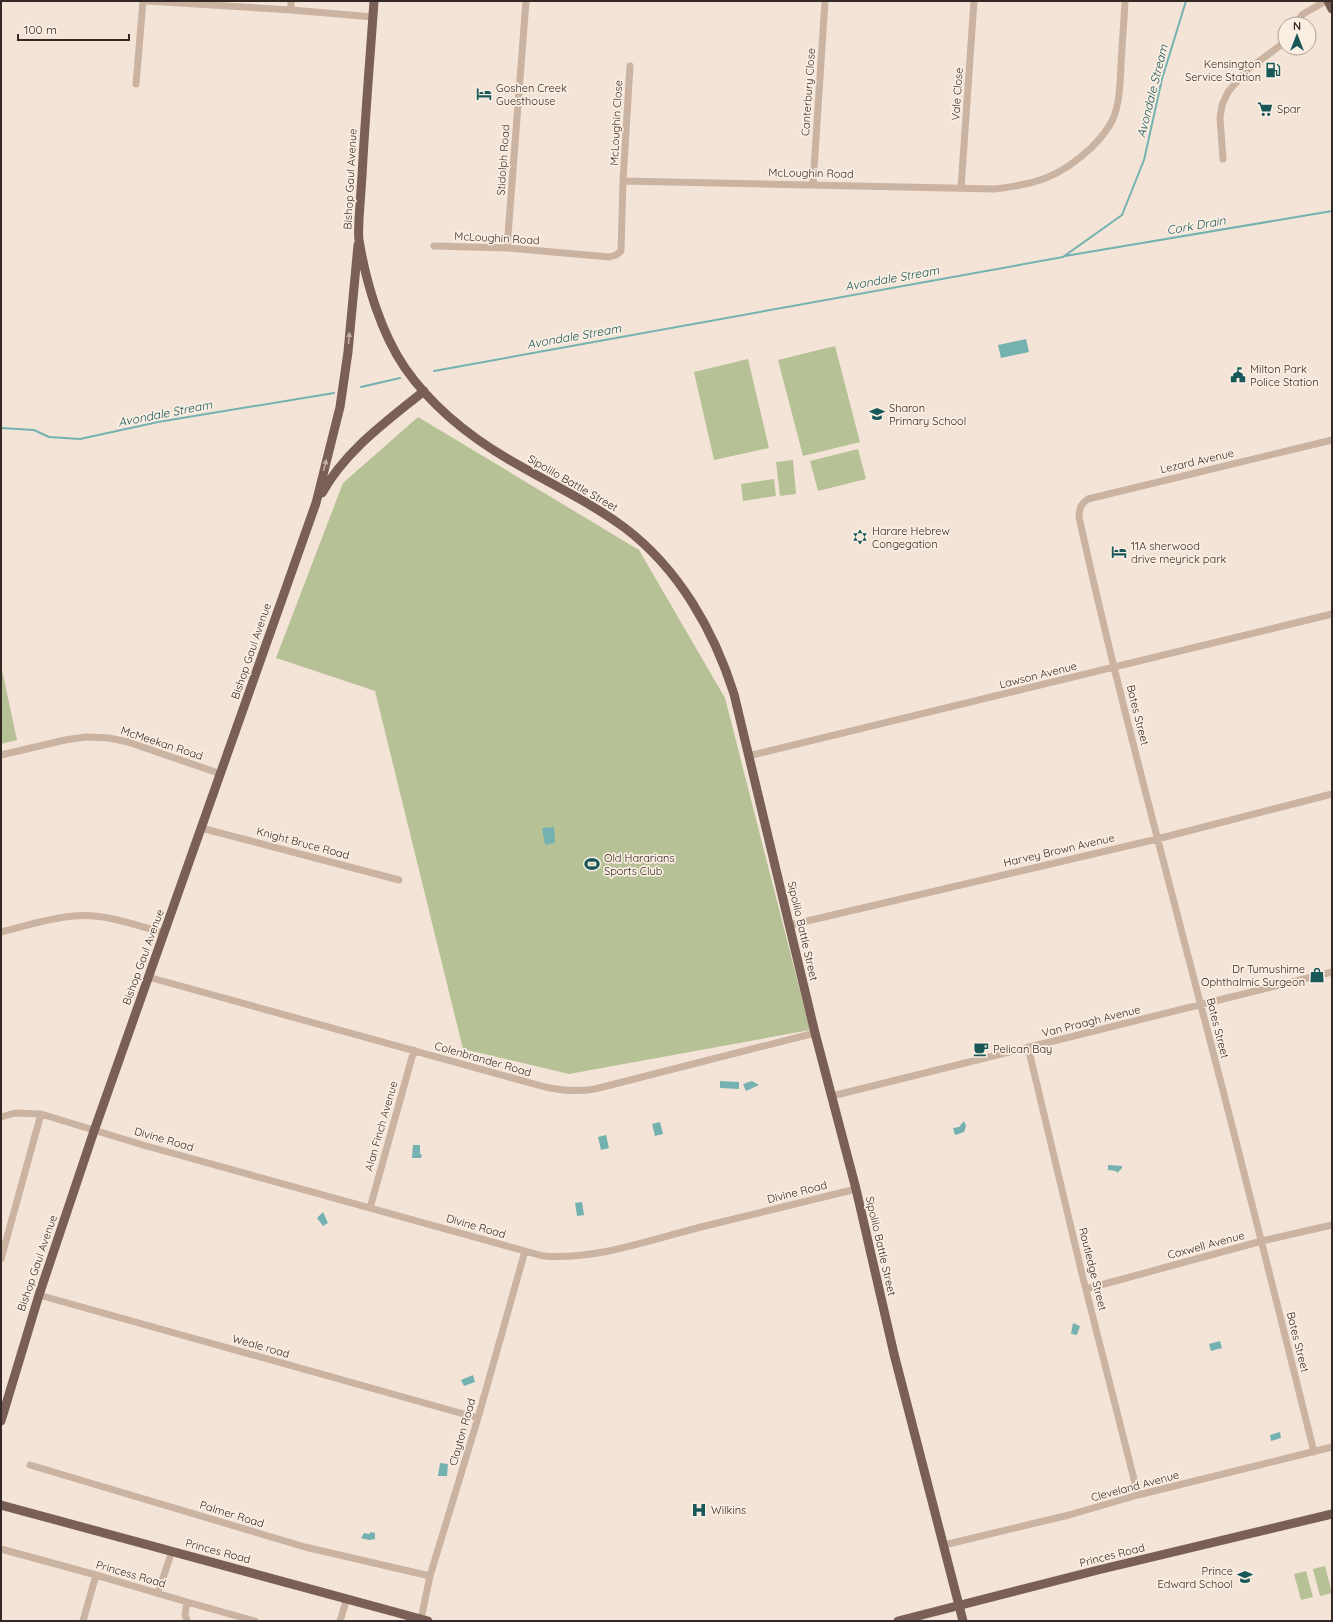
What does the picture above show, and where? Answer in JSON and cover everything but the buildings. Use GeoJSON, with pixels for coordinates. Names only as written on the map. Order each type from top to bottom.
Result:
{"type":"FeatureCollection","features":[{"type":"Feature","properties":{"kind":"main road","name":"Bishop Gaul Avenue"},"geometry":{"type":"LineString","coordinates":[[374,1],[358,238],[370,289],[391,345],[405,368],[424,391]]}},
{"type":"Feature","properties":{"kind":"main road"},"geometry":{"type":"LineString","coordinates":[[1327,1],[1332,9]]}},
{"type":"Feature","properties":{"kind":"main road"},"geometry":{"type":"LineString","coordinates":[[316,503],[340,407],[348,352],[358,238]]}},
{"type":"Feature","properties":{"kind":"main road"},"geometry":{"type":"LineString","coordinates":[[316,503],[338,467],[358,446],[424,391]]}},
{"type":"Feature","properties":{"kind":"main road","name":"Sipolilo Battle Street"},"geometry":{"type":"LineString","coordinates":[[424,391],[445,412],[480,442],[520,467],[602,512],[626,529],[647,547],[680,585],[697,611],[726,668],[734,694],[815,1033],[856,1189],[894,1354],[944,1545],[962,1621]]}},
{"type":"Feature","properties":{"kind":"main road","name":"Bishop Gaul Avenue"},"geometry":{"type":"LineString","coordinates":[[1,1421],[38,1295],[94,1131],[316,503]]}},
{"type":"Feature","properties":{"kind":"main road","name":"Princes Road"},"geometry":{"type":"LineString","coordinates":[[1,1505],[425,1620]]}},
{"type":"Feature","properties":{"kind":"main road","name":"Princes Road"},"geometry":{"type":"LineString","coordinates":[[898,1621],[1098,1570],[1332,1514]]}},
{"type":"Feature","properties":{"kind":"street"},"geometry":{"type":"LineString","coordinates":[[136,84],[143,1]]}},
{"type":"Feature","properties":{"kind":"street"},"geometry":{"type":"LineString","coordinates":[[147,1],[202,2],[373,17]]}},
{"type":"Feature","properties":{"kind":"street"},"geometry":{"type":"LineString","coordinates":[[291,1],[291,10]]}},
{"type":"Feature","properties":{"kind":"street","name":"Stidolph Road"},"geometry":{"type":"LineString","coordinates":[[507,248],[526,1]]}},
{"type":"Feature","properties":{"kind":"street","name":"Canterbury Close"},"geometry":{"type":"LineString","coordinates":[[812,184],[824,1]]}},
{"type":"Feature","properties":{"kind":"street","name":"Vale Close"},"geometry":{"type":"LineString","coordinates":[[961,188],[974,1]]}},
{"type":"Feature","properties":{"kind":"street","name":"McLoughin Road"},"geometry":{"type":"LineString","coordinates":[[434,246],[507,248],[610,257],[616,255],[621,251],[623,181],[995,189],[1017,187],[1039,181],[1061,172],[1080,158],[1103,135],[1113,119],[1119,98],[1125,1]]}},
{"type":"Feature","properties":{"kind":"street"},"geometry":{"type":"LineString","coordinates":[[1301,16],[1327,1]]}},
{"type":"Feature","properties":{"kind":"street"},"geometry":{"type":"LineString","coordinates":[[1223,159],[1220,118],[1222,105],[1228,92],[1247,70],[1277,48]]}},
{"type":"Feature","properties":{"kind":"street","name":"McLoughin Close"},"geometry":{"type":"LineString","coordinates":[[623,181],[630,66]]}},
{"type":"Feature","properties":{"kind":"street","name":"Lezard Avenue"},"geometry":{"type":"LineString","coordinates":[[1079,517],[1079,511],[1082,503],[1088,498],[1332,440]]}},
{"type":"Feature","properties":{"kind":"street","name":"Bates Street"},"geometry":{"type":"LineString","coordinates":[[1079,517],[1157,839],[1262,1241],[1314,1452]]}},
{"type":"Feature","properties":{"kind":"street","name":"Lawson Avenue"},"geometry":{"type":"LineString","coordinates":[[748,756],[1115,668],[1332,614]]}},
{"type":"Feature","properties":{"kind":"street","name":"McMeekan Road"},"geometry":{"type":"LineString","coordinates":[[1,756],[65,740],[86,737],[109,738],[128,742],[221,774]]}},
{"type":"Feature","properties":{"kind":"street","name":"Harvey Brown Avenue"},"geometry":{"type":"LineString","coordinates":[[790,925],[1157,839],[1332,794]]}},
{"type":"Feature","properties":{"kind":"street","name":"Knight Bruce Road"},"geometry":{"type":"LineString","coordinates":[[201,828],[399,880]]}},
{"type":"Feature","properties":{"kind":"street"},"geometry":{"type":"LineString","coordinates":[[1,932],[57,918],[97,916],[164,933]]}},
{"type":"Feature","properties":{"kind":"street","name":"Van Praagh Avenue"},"geometry":{"type":"LineString","coordinates":[[832,1096],[1332,972]]}},
{"type":"Feature","properties":{"kind":"street","name":"Colenbrander Road"},"geometry":{"type":"LineString","coordinates":[[148,977],[414,1050],[545,1088],[564,1091],[580,1092],[815,1033]]}},
{"type":"Feature","properties":{"kind":"street","name":"Routledge Street"},"geometry":{"type":"LineString","coordinates":[[1028,1047],[1086,1289],[1138,1495]]}},
{"type":"Feature","properties":{"kind":"street","name":"Alan Finch Avenue"},"geometry":{"type":"LineString","coordinates":[[370,1208],[414,1050]]}},
{"type":"Feature","properties":{"kind":"street","name":"Divine Road"},"geometry":{"type":"LineString","coordinates":[[1,1117],[14,1113],[30,1112],[41,1114],[94,1131],[543,1256],[559,1257],[587,1255],[642,1243],[856,1189]]}},
{"type":"Feature","properties":{"kind":"street"},"geometry":{"type":"LineString","coordinates":[[1,1259],[41,1114]]}},
{"type":"Feature","properties":{"kind":"street","name":"Coxwell Avenue"},"geometry":{"type":"LineString","coordinates":[[1086,1289],[1262,1241],[1332,1225]]}},
{"type":"Feature","properties":{"kind":"street","name":"Clayton Road"},"geometry":{"type":"LineString","coordinates":[[425,1620],[430,1576],[478,1418],[525,1251]]}},
{"type":"Feature","properties":{"kind":"street","name":"Weale road"},"geometry":{"type":"LineString","coordinates":[[38,1295],[478,1418]]}},
{"type":"Feature","properties":{"kind":"street","name":"Cleveland Avenue"},"geometry":{"type":"LineString","coordinates":[[944,1545],[1069,1515],[1138,1495],[1332,1447]]}},
{"type":"Feature","properties":{"kind":"street","name":"Palmer Road"},"geometry":{"type":"LineString","coordinates":[[30,1465],[305,1547],[430,1576]]}},
{"type":"Feature","properties":{"kind":"street","name":"Princess Road"},"geometry":{"type":"LineString","coordinates":[[1,1549],[255,1621]]}},
{"type":"Feature","properties":{"kind":"street"},"geometry":{"type":"LineString","coordinates":[[158,1593],[172,1551]]}},
{"type":"Feature","properties":{"kind":"street"},"geometry":{"type":"LineString","coordinates":[[83,1621],[96,1575]]}},
{"type":"Feature","properties":{"kind":"street"},"geometry":{"type":"LineString","coordinates":[[340,1621],[346,1598]]}},
{"type":"Feature","properties":{"kind":"street"},"geometry":{"type":"LineString","coordinates":[[187,1602],[185,1614],[187,1621]]}},
{"type":"Feature","properties":{"kind":"green space"},"geometry":{"type":"Polygon","coordinates":[[[835,346],[860,442],[803,456],[778,360],[835,346]]]}},
{"type":"Feature","properties":{"kind":"green space"},"geometry":{"type":"Polygon","coordinates":[[[748,359],[769,448],[714,460],[694,372],[748,359]]]}},
{"type":"Feature","properties":{"kind":"green space","name":"Old Hararians Sports Club"},"geometry":{"type":"Polygon","coordinates":[[[418,417],[639,550],[725,698],[810,1030],[569,1074],[463,1049],[375,691],[276,658],[343,483],[418,417]]]}},
{"type":"Feature","properties":{"kind":"green space"},"geometry":{"type":"Polygon","coordinates":[[[858,449],[866,479],[818,491],[810,461],[858,449]]]}},
{"type":"Feature","properties":{"kind":"green space"},"geometry":{"type":"Polygon","coordinates":[[[793,460],[796,494],[780,496],[776,462],[793,460]]]}},
{"type":"Feature","properties":{"kind":"green space"},"geometry":{"type":"Polygon","coordinates":[[[774,479],[776,496],[743,501],[741,484],[774,479]]]}},
{"type":"Feature","properties":{"kind":"green space"},"geometry":{"type":"Polygon","coordinates":[[[1,665],[17,740],[1,744],[1,665]]]}},
{"type":"Feature","properties":{"kind":"green space"},"geometry":{"type":"Polygon","coordinates":[[[1325,1566],[1332,1593],[1320,1596],[1313,1569],[1325,1566]]]}},
{"type":"Feature","properties":{"kind":"green space"},"geometry":{"type":"Polygon","coordinates":[[[1306,1571],[1313,1597],[1301,1600],[1294,1574],[1306,1571]]]}},
{"type":"Feature","properties":{"kind":"water"},"geometry":{"type":"Polygon","coordinates":[[[1026,339],[1029,352],[1001,358],[998,345],[1026,339]]]}},
{"type":"Feature","properties":{"kind":"water"},"geometry":{"type":"Polygon","coordinates":[[[554,827],[555,843],[545,845],[542,828],[554,827]]]}},
{"type":"Feature","properties":{"kind":"water"},"geometry":{"type":"Polygon","coordinates":[[[720,1081],[739,1082],[739,1089],[720,1088],[720,1081]]]}},
{"type":"Feature","properties":{"kind":"water"},"geometry":{"type":"Polygon","coordinates":[[[752,1081],[759,1085],[746,1091],[743,1084],[752,1081]]]}},
{"type":"Feature","properties":{"kind":"water"},"geometry":{"type":"Polygon","coordinates":[[[964,1121],[966,1126],[964,1132],[955,1135],[953,1128],[959,1127],[964,1121]]]}},
{"type":"Feature","properties":{"kind":"water"},"geometry":{"type":"Polygon","coordinates":[[[660,1122],[663,1134],[655,1136],[652,1124],[660,1122]]]}},
{"type":"Feature","properties":{"kind":"water"},"geometry":{"type":"Polygon","coordinates":[[[606,1135],[609,1148],[601,1150],[598,1137],[606,1135]]]}},
{"type":"Feature","properties":{"kind":"water"},"geometry":{"type":"Polygon","coordinates":[[[413,1145],[420,1145],[420,1154],[422,1155],[421,1158],[412,1158],[413,1145]]]}},
{"type":"Feature","properties":{"kind":"water"},"geometry":{"type":"Polygon","coordinates":[[[1108,1165],[1122,1166],[1122,1168],[1117,1173],[1116,1171],[1108,1170],[1108,1165]]]}},
{"type":"Feature","properties":{"kind":"water"},"geometry":{"type":"Polygon","coordinates":[[[582,1202],[584,1215],[577,1216],[575,1203],[582,1202]]]}},
{"type":"Feature","properties":{"kind":"water"},"geometry":{"type":"Polygon","coordinates":[[[323,1212],[328,1223],[323,1226],[317,1218],[323,1212]]]}},
{"type":"Feature","properties":{"kind":"water"},"geometry":{"type":"Polygon","coordinates":[[[1073,1323],[1080,1326],[1077,1335],[1071,1334],[1073,1323]]]}},
{"type":"Feature","properties":{"kind":"water"},"geometry":{"type":"Polygon","coordinates":[[[1220,1341],[1222,1348],[1211,1351],[1209,1344],[1220,1341]]]}},
{"type":"Feature","properties":{"kind":"water"},"geometry":{"type":"Polygon","coordinates":[[[473,1375],[475,1382],[464,1386],[461,1380],[473,1375]]]}},
{"type":"Feature","properties":{"kind":"water"},"geometry":{"type":"Polygon","coordinates":[[[1280,1432],[1281,1438],[1271,1441],[1270,1435],[1280,1432]]]}},
{"type":"Feature","properties":{"kind":"water"},"geometry":{"type":"Polygon","coordinates":[[[440,1463],[448,1464],[447,1476],[438,1476],[440,1463]]]}},
{"type":"Feature","properties":{"kind":"water"},"geometry":{"type":"Polygon","coordinates":[[[371,1532],[375,1533],[375,1539],[369,1540],[361,1538],[364,1533],[369,1534],[371,1532]]]}},
{"type":"Feature","properties":{"kind":"waterway","name":"Avondale Stream"},"geometry":{"type":"LineString","coordinates":[[434,371],[1063,257],[1122,215],[1144,160],[1162,79],[1186,1]]}},
{"type":"Feature","properties":{"kind":"waterway","name":"Cork Drain"},"geometry":{"type":"LineString","coordinates":[[1065,256],[1332,211]]}},
{"type":"Feature","properties":{"kind":"waterway","name":"Avondale Stream"},"geometry":{"type":"LineString","coordinates":[[361,387],[400,378]]}},
{"type":"Feature","properties":{"kind":"waterway","name":"Avondale Stream"},"geometry":{"type":"LineString","coordinates":[[1,428],[34,430],[49,437],[80,439],[158,422],[334,393]]}},
{"type":"Feature","properties":{"kind":"place","name":"Kensington Service Station"},"geometry":{"type":"Point","coordinates":[1273,70]}},
{"type":"Feature","properties":{"kind":"place","name":"Goshen Creek Guesthouse"},"geometry":{"type":"Point","coordinates":[484,94]}},
{"type":"Feature","properties":{"kind":"place","name":"Spar"},"geometry":{"type":"Point","coordinates":[1265,109]}},
{"type":"Feature","properties":{"kind":"place","name":"Milton Park Police Station"},"geometry":{"type":"Point","coordinates":[1238,375]}},
{"type":"Feature","properties":{"kind":"place","name":"Sharon Primary School"},"geometry":{"type":"Point","coordinates":[877,414]}},
{"type":"Feature","properties":{"kind":"place","name":"Harare Hebrew Congegation"},"geometry":{"type":"Point","coordinates":[860,537]}},
{"type":"Feature","properties":{"kind":"place","name":"11A sherwood drive meyrick park"},"geometry":{"type":"Point","coordinates":[1119,552]}},
{"type":"Feature","properties":{"kind":"place","name":"Old Hararians Sports Club"},"geometry":{"type":"Point","coordinates":[592,864]}},
{"type":"Feature","properties":{"kind":"place","name":"Dr Tumushime Ophthalmic Surgeon"},"geometry":{"type":"Point","coordinates":[1317,975]}},
{"type":"Feature","properties":{"kind":"place","name":"Pelican Bay"},"geometry":{"type":"Point","coordinates":[981,1049]}},
{"type":"Feature","properties":{"kind":"place","name":"Wilkins"},"geometry":{"type":"Point","coordinates":[699,1510]}},
{"type":"Feature","properties":{"kind":"place","name":"Prince Edward School"},"geometry":{"type":"Point","coordinates":[1245,1577]}}]}
